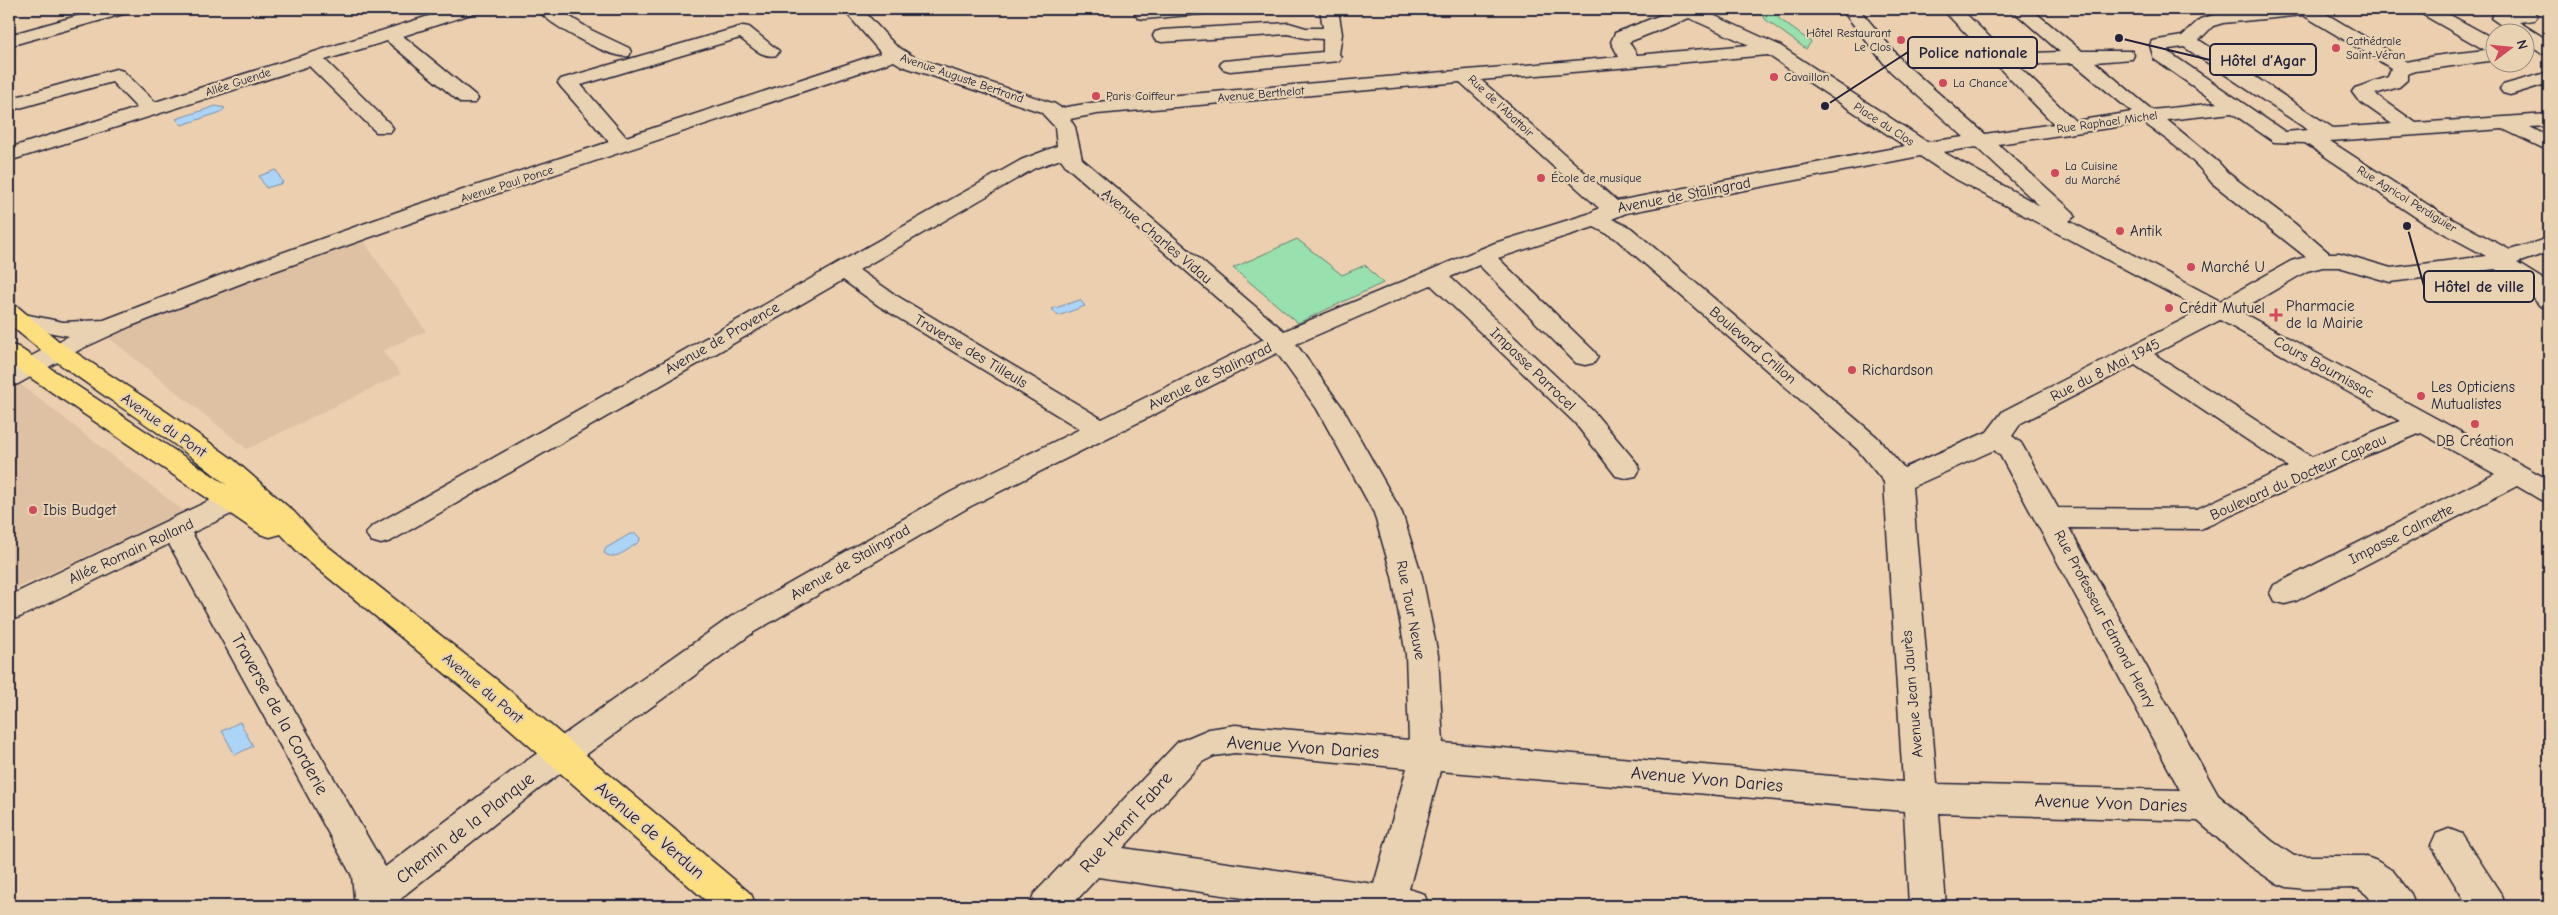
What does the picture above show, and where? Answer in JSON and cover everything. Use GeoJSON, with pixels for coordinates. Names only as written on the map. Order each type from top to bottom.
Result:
{"type":"FeatureCollection","features":[{"type":"Feature","properties":{"kind":"main road","name":"Avenue du Pont"},"geometry":{"type":"LineString","coordinates":[[14,316],[57,352],[189,442],[275,530],[311,548],[486,689],[561,754]]}},
{"type":"Feature","properties":{"kind":"main road","name":"Avenue du Pont"},"geometry":{"type":"LineString","coordinates":[[9,352],[20,373],[242,497]]}},
{"type":"Feature","properties":{"kind":"main road","name":"Avenue de Verdun"},"geometry":{"type":"LineString","coordinates":[[561,754],[738,906]]}},
{"type":"Feature","properties":{"kind":"street"},"geometry":{"type":"LineString","coordinates":[[9,41],[121,9]]}},
{"type":"Feature","properties":{"kind":"street","name":"Allée Guende"},"geometry":{"type":"LineString","coordinates":[[9,155],[468,9]]}},
{"type":"Feature","properties":{"kind":"street"},"geometry":{"type":"LineString","coordinates":[[546,9],[585,34],[622,52]]}},
{"type":"Feature","properties":{"kind":"street","name":"Avenue Auguste Bertrand"},"geometry":{"type":"LineString","coordinates":[[852,9],[894,55],[1048,108],[1058,115]]}},
{"type":"Feature","properties":{"kind":"street"},"geometry":{"type":"LineString","coordinates":[[1144,14],[1201,9]]}},
{"type":"Feature","properties":{"kind":"street"},"geometry":{"type":"LineString","coordinates":[[1328,9],[1333,34],[1332,57],[1338,88]]}},
{"type":"Feature","properties":{"kind":"street"},"geometry":{"type":"LineString","coordinates":[[1850,9],[1896,67],[1981,140]]}},
{"type":"Feature","properties":{"kind":"street"},"geometry":{"type":"LineString","coordinates":[[1951,9],[2003,60],[2045,106],[2070,127]]}},
{"type":"Feature","properties":{"kind":"street"},"geometry":{"type":"LineString","coordinates":[[2020,9],[2148,116],[2185,143],[2211,166],[2220,178],[2286,228],[2323,260]]}},
{"type":"Feature","properties":{"kind":"street"},"geometry":{"type":"LineString","coordinates":[[2192,9],[2208,22]]}},
{"type":"Feature","properties":{"kind":"street"},"geometry":{"type":"LineString","coordinates":[[2404,68],[2306,9],[2276,10],[2208,22],[2196,36],[2187,41],[2159,45],[2154,55],[2281,138],[2549,120]]}},
{"type":"Feature","properties":{"kind":"street"},"geometry":{"type":"LineString","coordinates":[[2426,9],[2486,42]]}},
{"type":"Feature","properties":{"kind":"street"},"geometry":{"type":"LineString","coordinates":[[1631,60],[1620,42],[1622,37],[1690,10]]}},
{"type":"Feature","properties":{"kind":"street","name":"Place du Clos"},"geometry":{"type":"LineString","coordinates":[[1690,10],[1772,49],[1922,149],[1981,140]]}},
{"type":"Feature","properties":{"kind":"street"},"geometry":{"type":"LineString","coordinates":[[1162,36],[1289,28],[1305,33],[1333,34]]}},
{"type":"Feature","properties":{"kind":"street"},"geometry":{"type":"LineString","coordinates":[[623,146],[568,83],[743,31],[770,52]]}},
{"type":"Feature","properties":{"kind":"street"},"geometry":{"type":"LineString","coordinates":[[389,33],[468,99]]}},
{"type":"Feature","properties":{"kind":"street"},"geometry":{"type":"LineString","coordinates":[[2536,37],[2549,48]]}},
{"type":"Feature","properties":{"kind":"street","name":"Rue Agricol Perdiguier"},"geometry":{"type":"LineString","coordinates":[[2187,41],[2431,217],[2544,279],[2549,301]]}},
{"type":"Feature","properties":{"kind":"street","name":"Rue de l'Abattoir"},"geometry":{"type":"LineString","coordinates":[[1464,75],[1772,49]]}},
{"type":"Feature","properties":{"kind":"street","name":"Avenue Paul Ponce"},"geometry":{"type":"LineString","coordinates":[[20,373],[57,352],[122,321],[307,251],[894,55]]}},
{"type":"Feature","properties":{"kind":"street"},"geometry":{"type":"LineString","coordinates":[[2003,60],[2125,55]]}},
{"type":"Feature","properties":{"kind":"street"},"geometry":{"type":"LineString","coordinates":[[2412,129],[2362,92],[2392,83],[2397,80],[2398,71],[2404,68],[2486,55]]}},
{"type":"Feature","properties":{"kind":"street"},"geometry":{"type":"LineString","coordinates":[[2536,57],[2549,56]]}},
{"type":"Feature","properties":{"kind":"street"},"geometry":{"type":"LineString","coordinates":[[1230,65],[1332,57]]}},
{"type":"Feature","properties":{"kind":"street"},"geometry":{"type":"LineString","coordinates":[[312,58],[383,128]]}},
{"type":"Feature","properties":{"kind":"street"},"geometry":{"type":"LineString","coordinates":[[2536,70],[2549,77]]}},
{"type":"Feature","properties":{"kind":"street"},"geometry":{"type":"LineString","coordinates":[[9,106],[116,75],[151,110]]}},
{"type":"Feature","properties":{"kind":"street","name":"Rue de l'Abattoir"},"geometry":{"type":"LineString","coordinates":[[1464,75],[1605,214]]}},
{"type":"Feature","properties":{"kind":"street","name":"Avenue Berthelot"},"geometry":{"type":"LineString","coordinates":[[1058,115],[1097,108],[1338,88],[1464,75]]}},
{"type":"Feature","properties":{"kind":"street"},"geometry":{"type":"LineString","coordinates":[[2510,89],[2549,77]]}},
{"type":"Feature","properties":{"kind":"street","name":"Rue Raphael Michel"},"geometry":{"type":"LineString","coordinates":[[1981,140],[2148,116],[2234,107]]}},
{"type":"Feature","properties":{"kind":"street","name":"Avenue Charles Vidau"},"geometry":{"type":"LineString","coordinates":[[1058,115],[1064,122],[1067,150],[1073,162],[1096,184],[1282,341]]}},
{"type":"Feature","properties":{"kind":"street"},"geometry":{"type":"LineString","coordinates":[[2506,123],[2549,145]]}},
{"type":"Feature","properties":{"kind":"street","name":"Cours Bournissac"},"geometry":{"type":"LineString","coordinates":[[1981,140],[2097,245]]}},
{"type":"Feature","properties":{"kind":"street","name":"Cours Bournissac"},"geometry":{"type":"LineString","coordinates":[[1922,149],[2549,491]]}},
{"type":"Feature","properties":{"kind":"street","name":"Avenue de Stalingrad"},"geometry":{"type":"LineString","coordinates":[[561,754],[743,624],[960,499],[1282,341],[1434,275],[1605,214],[1922,149]]}},
{"type":"Feature","properties":{"kind":"street","name":"Avenue de Provence"},"geometry":{"type":"LineString","coordinates":[[381,534],[1028,164],[1067,150]]}},
{"type":"Feature","properties":{"kind":"street","name":"Boulevard Crillon"},"geometry":{"type":"LineString","coordinates":[[1605,214],[1624,233],[1867,442],[1891,469],[1898,482]]}},
{"type":"Feature","properties":{"kind":"street","name":"Rue du 8 Mai 1945"},"geometry":{"type":"LineString","coordinates":[[1997,438],[2004,432],[2012,417],[2220,310],[2299,266],[2323,260],[2340,260],[2390,275],[2508,258],[2549,245]]}},
{"type":"Feature","properties":{"kind":"street"},"geometry":{"type":"LineString","coordinates":[[1483,256],[1585,357]]}},
{"type":"Feature","properties":{"kind":"street","name":"Traverse des Tilleuls"},"geometry":{"type":"LineString","coordinates":[[842,269],[888,301],[1101,430]]}},
{"type":"Feature","properties":{"kind":"street","name":"Impasse Parrocel"},"geometry":{"type":"LineString","coordinates":[[1434,275],[1584,417],[1626,469]]}},
{"type":"Feature","properties":{"kind":"street","name":"Avenue Paul Ponce"},"geometry":{"type":"LineString","coordinates":[[14,316],[63,329],[122,321]]}},
{"type":"Feature","properties":{"kind":"street","name":"Rue Tour Neuve"},"geometry":{"type":"LineString","coordinates":[[1282,341],[1329,406],[1388,514],[1407,576],[1422,655],[1427,756],[1395,905]]}},
{"type":"Feature","properties":{"kind":"street"},"geometry":{"type":"LineString","coordinates":[[2136,354],[2310,468]]}},
{"type":"Feature","properties":{"kind":"street","name":"Boulevard du Docteur Capeau"},"geometry":{"type":"LineString","coordinates":[[2050,518],[2201,520],[2310,468],[2423,422]]}},
{"type":"Feature","properties":{"kind":"street"},"geometry":{"type":"LineString","coordinates":[[1898,482],[1997,438]]}},
{"type":"Feature","properties":{"kind":"street","name":"Rue Professeur Edmond Henry"},"geometry":{"type":"LineString","coordinates":[[1997,438],[2011,449],[2206,806]]}},
{"type":"Feature","properties":{"kind":"street","name":"Impasse Calmette"},"geometry":{"type":"LineString","coordinates":[[2285,593],[2518,474]]}},
{"type":"Feature","properties":{"kind":"street","name":"Avenue Jean Jaurès"},"geometry":{"type":"LineString","coordinates":[[1898,482],[1904,602],[1927,906]]}},
{"type":"Feature","properties":{"kind":"street","name":"Allée Romain Rolland"},"geometry":{"type":"LineString","coordinates":[[9,609],[242,497]]}},
{"type":"Feature","properties":{"kind":"street","name":"Traverse de la Corderie"},"geometry":{"type":"LineString","coordinates":[[176,530],[370,874],[374,904]]}},
{"type":"Feature","properties":{"kind":"street","name":"Avenue Yvon Daries"},"geometry":{"type":"LineString","coordinates":[[1209,743],[1235,739],[1920,798],[2206,806]]}},
{"type":"Feature","properties":{"kind":"street","name":"Rue Henri Fabre"},"geometry":{"type":"LineString","coordinates":[[1047,906],[1092,860],[1190,752],[1209,743]]}},
{"type":"Feature","properties":{"kind":"street","name":"Chemin de la Planque"},"geometry":{"type":"LineString","coordinates":[[374,904],[394,881],[561,754]]}},
{"type":"Feature","properties":{"kind":"street"},"geometry":{"type":"LineString","coordinates":[[2206,806],[2259,852],[2287,870],[2305,873],[2364,872],[2380,883],[2398,906]]}},
{"type":"Feature","properties":{"kind":"street"},"geometry":{"type":"LineString","coordinates":[[2450,845],[2488,906]]}},
{"type":"Feature","properties":{"kind":"street"},"geometry":{"type":"LineString","coordinates":[[1092,860],[1395,905]]}},
{"type":"Feature","properties":{"kind":"shaded area"},"geometry":{"type":"Polygon","coordinates":[[[362,239],[426,331],[382,351],[401,374],[247,449],[108,337],[239,284],[362,239]]]}},
{"type":"Feature","properties":{"kind":"shaded area"},"geometry":{"type":"Polygon","coordinates":[[[9,379],[24,387],[185,512],[9,591],[9,379]]]}},
{"type":"Feature","properties":{"kind":"green space"},"geometry":{"type":"Polygon","coordinates":[[[1746,9],[1806,9],[1804,12],[1782,13],[1778,18],[1811,42],[1806,49],[1766,20],[1762,15],[1746,9]]]}},
{"type":"Feature","properties":{"kind":"green space"},"geometry":{"type":"Polygon","coordinates":[[[1297,239],[1342,275],[1365,265],[1383,283],[1298,323],[1233,268],[1297,239]]]}},
{"type":"Feature","properties":{"kind":"water"},"geometry":{"type":"Polygon","coordinates":[[[216,106],[225,108],[221,112],[182,125],[176,119],[216,106]]]}},
{"type":"Feature","properties":{"kind":"water"},"geometry":{"type":"Polygon","coordinates":[[[276,170],[283,183],[266,188],[259,176],[276,170]]]}},
{"type":"Feature","properties":{"kind":"water"},"geometry":{"type":"Polygon","coordinates":[[[1080,300],[1085,306],[1058,316],[1052,309],[1080,300]]]}},
{"type":"Feature","properties":{"kind":"water"},"geometry":{"type":"Polygon","coordinates":[[[630,534],[636,534],[640,538],[639,542],[617,555],[613,556],[604,553],[606,548],[630,534]]]}},
{"type":"Feature","properties":{"kind":"water"},"geometry":{"type":"Polygon","coordinates":[[[240,722],[253,746],[235,755],[222,731],[240,722]]]}},
{"type":"Feature","properties":{"kind":"place","name":"Hôtel d’Agar"},"geometry":{"type":"Point","coordinates":[2119,38]}},
{"type":"Feature","properties":{"kind":"place","name":"Hôtel Restaurant Le Clos"},"geometry":{"type":"Point","coordinates":[1901,40]}},
{"type":"Feature","properties":{"kind":"place","name":"Cathédrale Saint-Véran"},"geometry":{"type":"Point","coordinates":[2336,48]}},
{"type":"Feature","properties":{"kind":"place","name":"Cavaillon"},"geometry":{"type":"Point","coordinates":[1774,77]}},
{"type":"Feature","properties":{"kind":"place","name":"La Chance"},"geometry":{"type":"Point","coordinates":[1943,83]}},
{"type":"Feature","properties":{"kind":"place","name":"Paris Coiffeur"},"geometry":{"type":"Point","coordinates":[1096,96]}},
{"type":"Feature","properties":{"kind":"place","name":"Police nationale"},"geometry":{"type":"Point","coordinates":[1825,106]}},
{"type":"Feature","properties":{"kind":"place","name":"La Cuisine du Marché"},"geometry":{"type":"Point","coordinates":[2055,173]}},
{"type":"Feature","properties":{"kind":"place","name":"École de musique"},"geometry":{"type":"Point","coordinates":[1541,178]}},
{"type":"Feature","properties":{"kind":"place","name":"Hôtel de ville"},"geometry":{"type":"Point","coordinates":[2407,226]}},
{"type":"Feature","properties":{"kind":"place","name":"Antik"},"geometry":{"type":"Point","coordinates":[2120,231]}},
{"type":"Feature","properties":{"kind":"place","name":"Marché U"},"geometry":{"type":"Point","coordinates":[2191,267]}},
{"type":"Feature","properties":{"kind":"place","name":"Crédit Mutuel"},"geometry":{"type":"Point","coordinates":[2169,308]}},
{"type":"Feature","properties":{"kind":"place","name":"Pharmacie de la Mairie"},"geometry":{"type":"Point","coordinates":[2276,315]}},
{"type":"Feature","properties":{"kind":"place","name":"Richardson"},"geometry":{"type":"Point","coordinates":[1852,370]}},
{"type":"Feature","properties":{"kind":"place","name":"Les Opticiens Mutualistes"},"geometry":{"type":"Point","coordinates":[2421,396]}},
{"type":"Feature","properties":{"kind":"place","name":"DB Création"},"geometry":{"type":"Point","coordinates":[2475,424]}},
{"type":"Feature","properties":{"kind":"place","name":"Ibis Budget"},"geometry":{"type":"Point","coordinates":[33,510]}}]}
